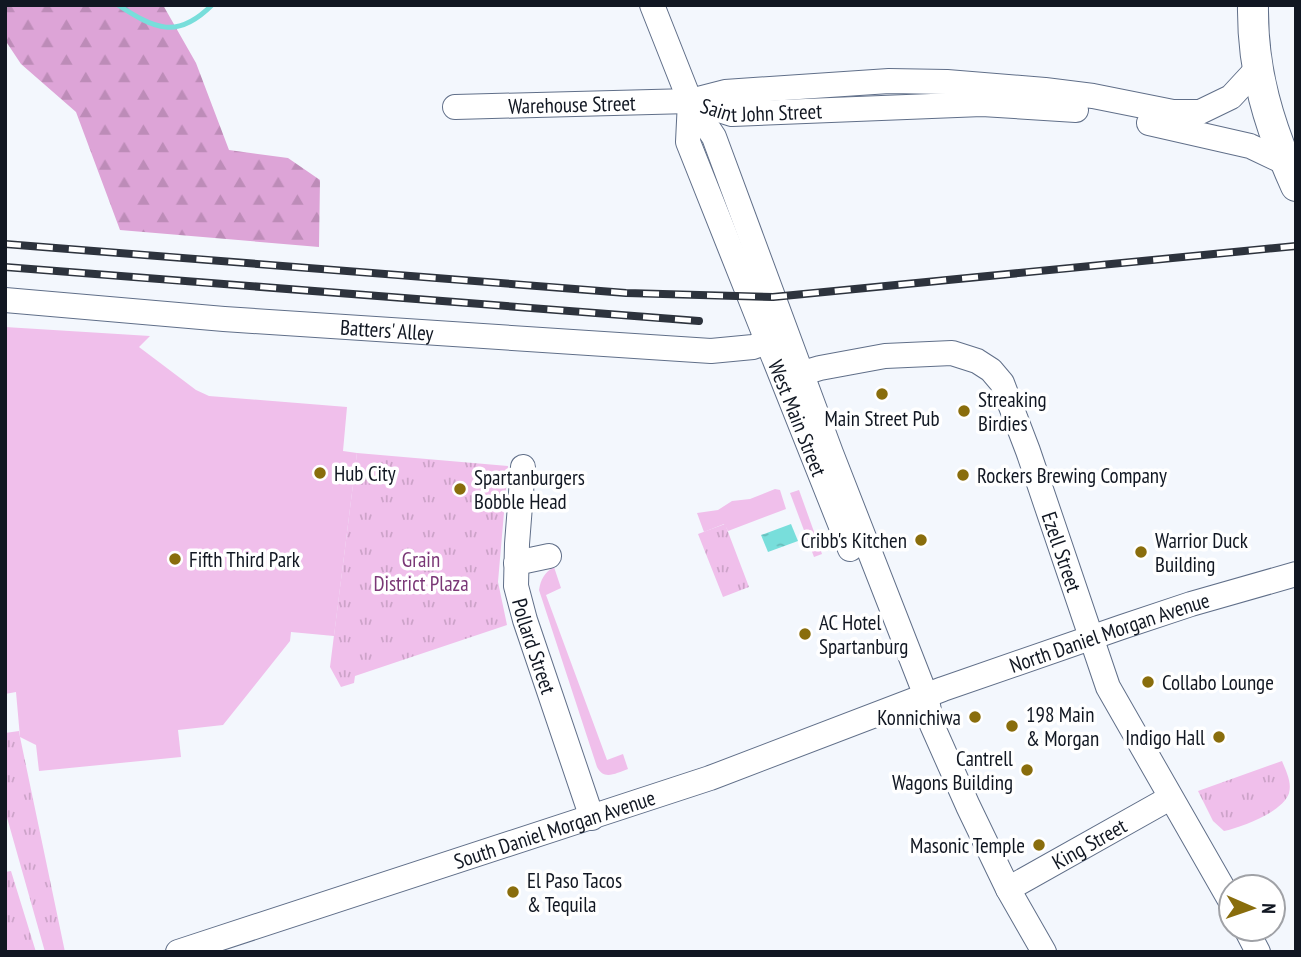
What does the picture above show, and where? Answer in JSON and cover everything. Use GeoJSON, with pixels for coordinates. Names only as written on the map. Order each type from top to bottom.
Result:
{"type":"FeatureCollection","features":[{"type":"Feature","properties":{"kind":"main road"},"geometry":{"type":"LineString","coordinates":[[1253,5],[1252,40],[1256,70],[1268,115],[1291,174]]}},
{"type":"Feature","properties":{"kind":"street","name":"West Main Street"},"geometry":{"type":"LineString","coordinates":[[652,5],[690,101],[714,137],[803,373],[919,699]]}},
{"type":"Feature","properties":{"kind":"street","name":"Saint John Street"},"geometry":{"type":"LineString","coordinates":[[690,101],[725,92],[900,81],[1045,90],[1093,96],[1173,113],[1200,112],[1231,97],[1256,70]]}},
{"type":"Feature","properties":{"kind":"street","name":"West Main Street"},"geometry":{"type":"LineString","coordinates":[[690,101],[688,142],[767,342],[919,699],[1008,889],[1044,952]]}},
{"type":"Feature","properties":{"kind":"street","name":"Saint John Street"},"geometry":{"type":"LineString","coordinates":[[690,101],[732,114],[982,104],[1056,108],[1126,117],[1250,145],[1291,174]]}},
{"type":"Feature","properties":{"kind":"street","name":"Warehouse Street"},"geometry":{"type":"LineString","coordinates":[[455,107],[690,101]]}},
{"type":"Feature","properties":{"kind":"street","name":"Batters' Alley"},"geometry":{"type":"LineString","coordinates":[[5,300],[224,319],[712,351],[753,347],[767,342]]}},
{"type":"Feature","properties":{"kind":"street","name":"Ezell Street"},"geometry":{"type":"LineString","coordinates":[[803,373],[885,356],[953,353],[977,361],[1002,383],[1108,687],[1217,878]]}},
{"type":"Feature","properties":{"kind":"street","name":"Pollard Street"},"geometry":{"type":"LineString","coordinates":[[523,467],[516,586],[592,818]]}},
{"type":"Feature","properties":{"kind":"street"},"geometry":{"type":"LineString","coordinates":[[516,563],[549,556]]}},
{"type":"Feature","properties":{"kind":"street","name":"North Daniel Morgan Avenue"},"geometry":{"type":"LineString","coordinates":[[919,699],[1191,604],[1296,574]]}},
{"type":"Feature","properties":{"kind":"street","name":"South Daniel Morgan Avenue"},"geometry":{"type":"LineString","coordinates":[[178,952],[209,947],[735,770],[919,699]]}},
{"type":"Feature","properties":{"kind":"street","name":"King Street"},"geometry":{"type":"LineString","coordinates":[[1008,889],[1170,798]]}},
{"type":"Feature","properties":{"kind":"green space"},"geometry":{"type":"Polygon","coordinates":[[[5,5],[163,5],[196,63],[229,150],[288,158],[320,180],[319,247],[120,230],[76,112],[21,64],[5,40],[5,5]]]}},
{"type":"Feature","properties":{"kind":"green space","name":"Fifth Third Park"},"geometry":{"type":"Polygon","coordinates":[[[5,327],[150,336],[139,347],[196,390],[209,396],[347,407],[343,451],[357,453],[334,636],[291,632],[290,641],[223,725],[178,730],[181,757],[39,771],[36,745],[20,737],[16,692],[5,694],[5,327]]]}},
{"type":"Feature","properties":{"kind":"green space","name":"Grain District Plaza"},"geometry":{"type":"Polygon","coordinates":[[[357,453],[508,466],[498,582],[507,625],[355,676],[354,683],[341,687],[330,667],[357,453]]]}},
{"type":"Feature","properties":{"kind":"green space"},"geometry":{"type":"Polygon","coordinates":[[[775,489],[780,490],[786,509],[728,531],[724,524],[704,532],[697,513],[718,510],[732,501],[750,499],[775,489]]]}},
{"type":"Feature","properties":{"kind":"green space"},"geometry":{"type":"Polygon","coordinates":[[[799,490],[822,554],[814,557],[790,493],[799,490]]]}},
{"type":"Feature","properties":{"kind":"green space"},"geometry":{"type":"Polygon","coordinates":[[[725,524],[749,587],[723,597],[698,534],[725,524]]]}},
{"type":"Feature","properties":{"kind":"green space"},"geometry":{"type":"Polygon","coordinates":[[[554,567],[561,588],[546,595],[607,760],[623,754],[628,769],[615,774],[603,774],[597,767],[539,590],[544,577],[554,567]]]}},
{"type":"Feature","properties":{"kind":"green space"},"geometry":{"type":"Polygon","coordinates":[[[19,731],[65,952],[45,952],[6,814],[5,733],[19,731]]]}},
{"type":"Feature","properties":{"kind":"green space"},"geometry":{"type":"Polygon","coordinates":[[[1282,761],[1290,789],[1279,806],[1251,822],[1224,831],[1213,821],[1198,791],[1282,761]]]}},
{"type":"Feature","properties":{"kind":"green space"},"geometry":{"type":"Polygon","coordinates":[[[11,871],[36,952],[5,952],[5,872],[11,871]]]}},
{"type":"Feature","properties":{"kind":"water"},"geometry":{"type":"Polygon","coordinates":[[[791,524],[798,541],[768,552],[761,535],[791,524]]]}},
{"type":"Feature","properties":{"kind":"waterway"},"geometry":{"type":"LineString","coordinates":[[118,5],[143,20],[166,27],[188,23],[212,5]]}},
{"type":"Feature","properties":{"kind":"railway"},"geometry":{"type":"LineString","coordinates":[[5,244],[626,293],[773,297],[1296,246]]}},
{"type":"Feature","properties":{"kind":"railway"},"geometry":{"type":"LineString","coordinates":[[5,267],[699,321]]}},
{"type":"Feature","properties":{"kind":"place","name":"Main Street Pub"},"geometry":{"type":"Point","coordinates":[882,394]}},
{"type":"Feature","properties":{"kind":"place","name":"Streaking Birdies"},"geometry":{"type":"Point","coordinates":[964,411]}},
{"type":"Feature","properties":{"kind":"place","name":"Hub City"},"geometry":{"type":"Point","coordinates":[320,473]}},
{"type":"Feature","properties":{"kind":"place","name":"Rockers Brewing Company"},"geometry":{"type":"Point","coordinates":[963,475]}},
{"type":"Feature","properties":{"kind":"place","name":"Spartanburgers Bobble Head"},"geometry":{"type":"Point","coordinates":[460,489]}},
{"type":"Feature","properties":{"kind":"place","name":"Cribb's Kitchen"},"geometry":{"type":"Point","coordinates":[921,540]}},
{"type":"Feature","properties":{"kind":"place","name":"Warrior Duck Building"},"geometry":{"type":"Point","coordinates":[1141,552]}},
{"type":"Feature","properties":{"kind":"place","name":"Fifth Third Park"},"geometry":{"type":"Point","coordinates":[175,559]}},
{"type":"Feature","properties":{"kind":"place","name":"AC Hotel Spartanburg"},"geometry":{"type":"Point","coordinates":[805,634]}},
{"type":"Feature","properties":{"kind":"place","name":"Collabo Lounge"},"geometry":{"type":"Point","coordinates":[1148,682]}},
{"type":"Feature","properties":{"kind":"place","name":"Konnichiwa"},"geometry":{"type":"Point","coordinates":[975,717]}},
{"type":"Feature","properties":{"kind":"place","name":"198 Main & Morgan"},"geometry":{"type":"Point","coordinates":[1012,726]}},
{"type":"Feature","properties":{"kind":"place","name":"Indigo Hall"},"geometry":{"type":"Point","coordinates":[1219,737]}},
{"type":"Feature","properties":{"kind":"place","name":"Cantrell Wagons Building"},"geometry":{"type":"Point","coordinates":[1027,770]}},
{"type":"Feature","properties":{"kind":"place","name":"Masonic Temple"},"geometry":{"type":"Point","coordinates":[1039,845]}},
{"type":"Feature","properties":{"kind":"place","name":"El Paso Tacos & Tequila"},"geometry":{"type":"Point","coordinates":[513,892]}}]}
